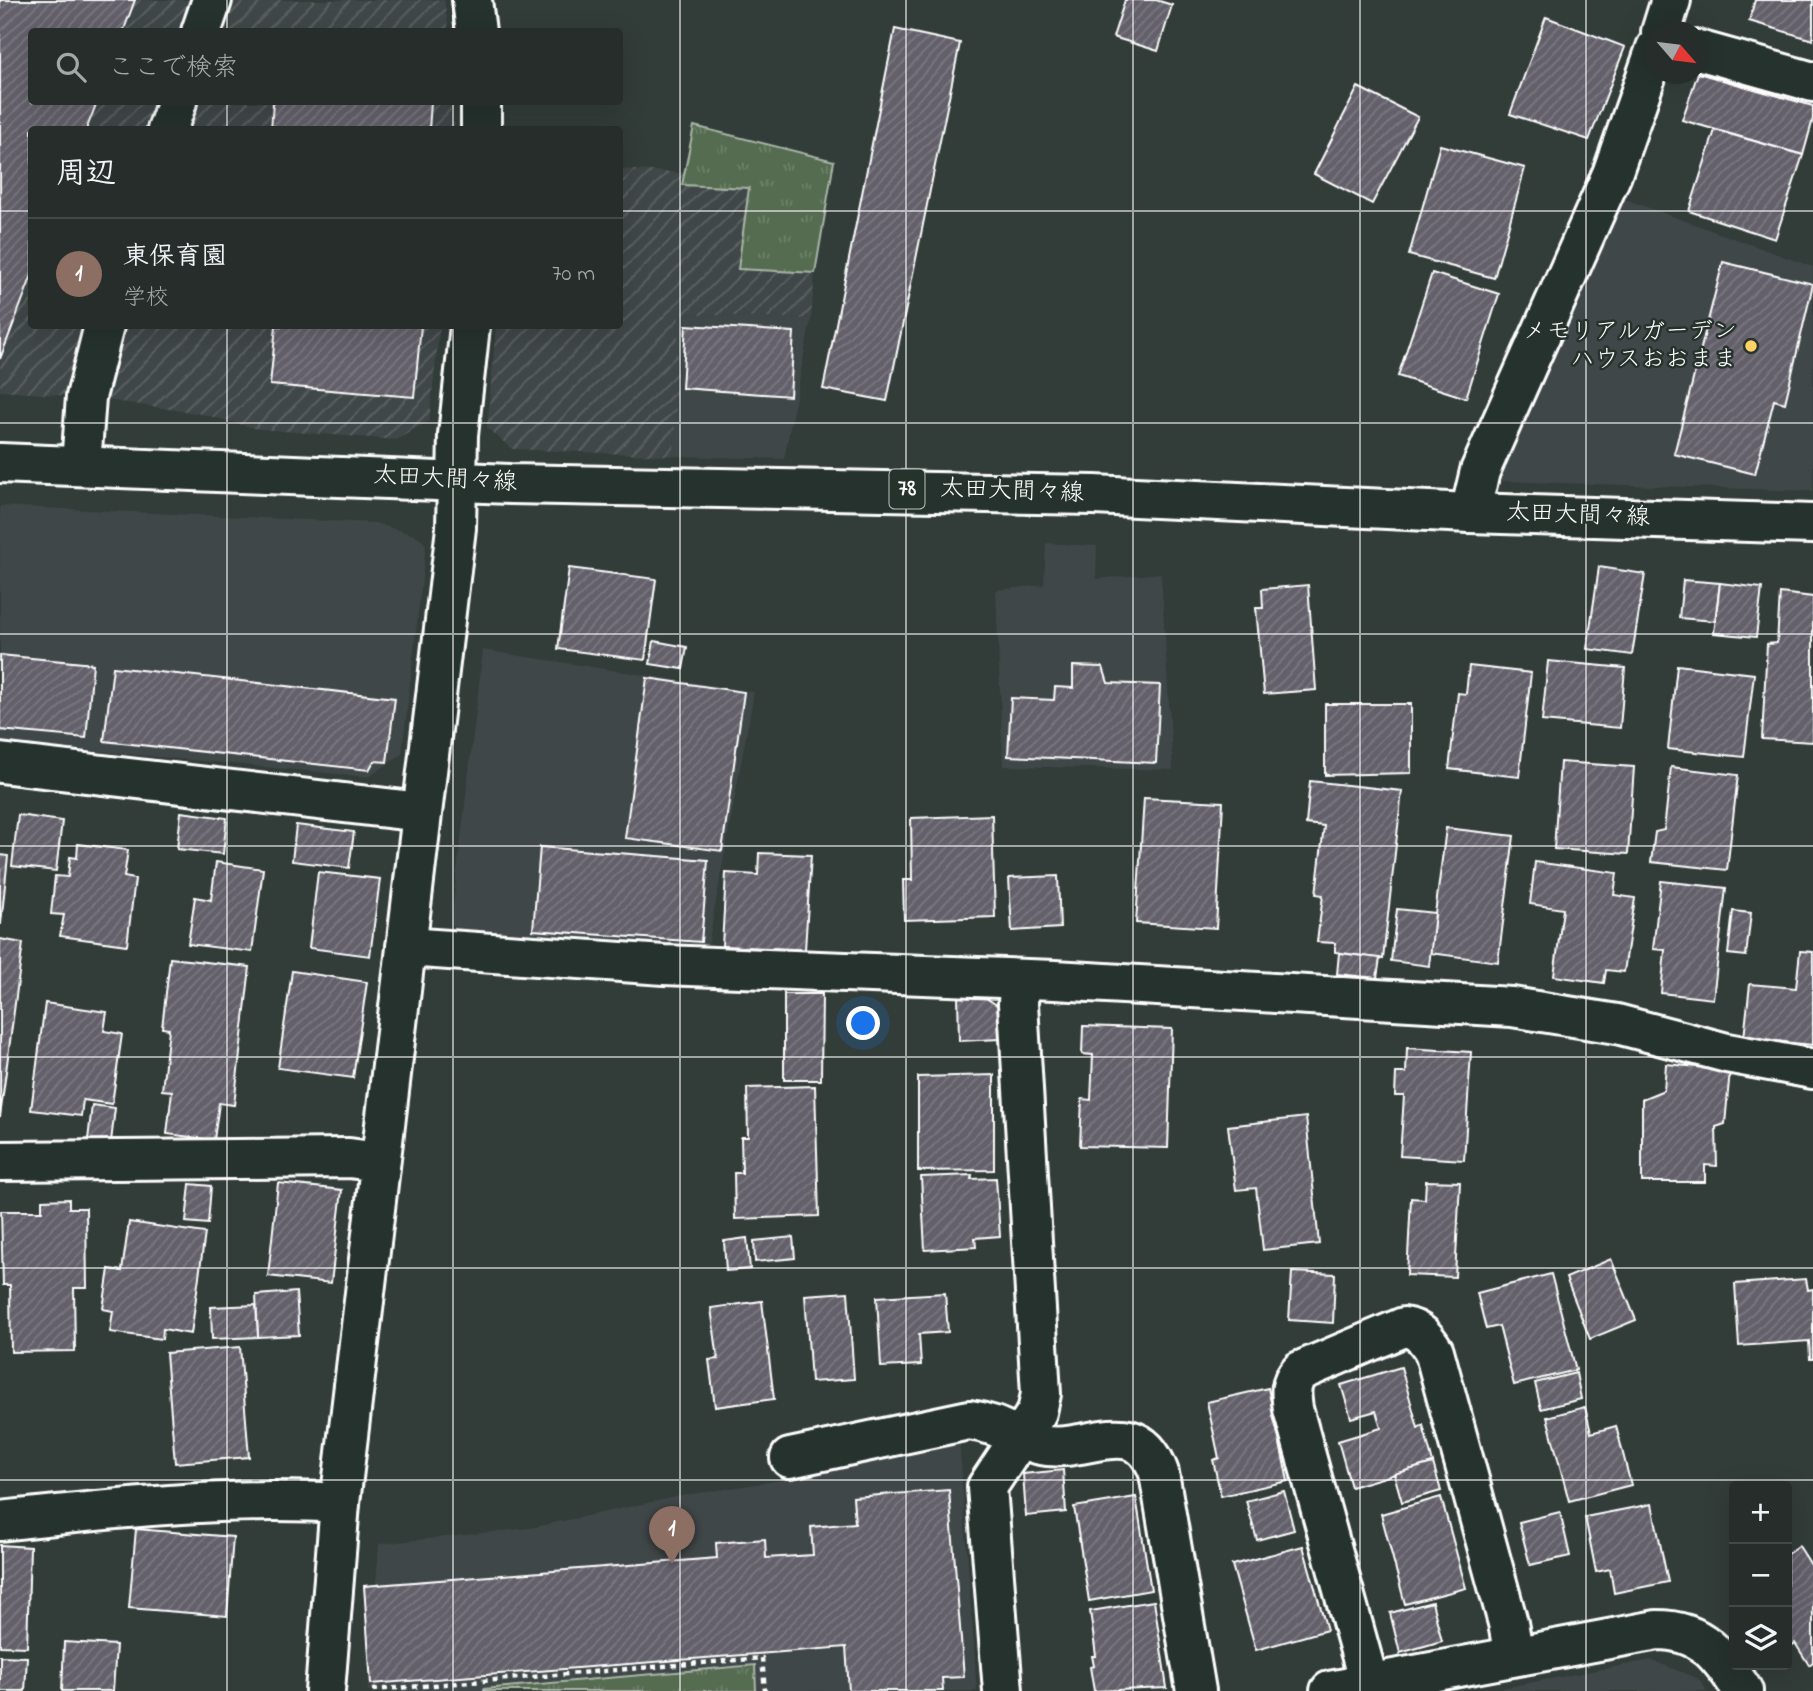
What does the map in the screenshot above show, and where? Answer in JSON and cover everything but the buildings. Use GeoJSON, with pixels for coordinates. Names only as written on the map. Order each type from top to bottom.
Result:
{"type":"FeatureCollection","features":[{"type":"Feature","properties":{"kind":"street"},"geometry":{"type":"LineString","coordinates":[[202,28],[212,0]]}},
{"type":"Feature","properties":{"kind":"street"},"geometry":{"type":"LineString","coordinates":[[472,0],[476,28]]}},
{"type":"Feature","properties":{"kind":"street"},"geometry":{"type":"LineString","coordinates":[[1664,21],[1671,0]]}},
{"type":"Feature","properties":{"kind":"street"},"geometry":{"type":"LineString","coordinates":[[1708,53],[1813,82]]}},
{"type":"Feature","properties":{"kind":"street"},"geometry":{"type":"LineString","coordinates":[[1470,513],[1480,471],[1612,174],[1645,80]]}},
{"type":"Feature","properties":{"kind":"street"},"geometry":{"type":"LineString","coordinates":[[168,126],[176,105]]}},
{"type":"Feature","properties":{"kind":"street"},"geometry":{"type":"LineString","coordinates":[[481,105],[481,126]]}},
{"type":"Feature","properties":{"kind":"street"},"geometry":{"type":"LineString","coordinates":[[81,465],[86,397],[103,329]]}},
{"type":"Feature","properties":{"kind":"street"},"geometry":{"type":"LineString","coordinates":[[325,1691],[340,1503],[456,528],[457,481],[470,329]]}},
{"type":"Feature","properties":{"kind":"street","name":"太田大間々線"},"geometry":{"type":"LineString","coordinates":[[0,463],[457,481],[1094,495],[1470,513],[1813,524]]}},
{"type":"Feature","properties":{"kind":"street"},"geometry":{"type":"LineString","coordinates":[[0,763],[421,812]]}},
{"type":"Feature","properties":{"kind":"street"},"geometry":{"type":"LineString","coordinates":[[406,947],[651,964],[1288,992],[1512,1007],[1617,1024],[1727,1053],[1813,1069]]}},
{"type":"Feature","properties":{"kind":"street"},"geometry":{"type":"LineString","coordinates":[[1003,1691],[987,1487],[1037,1412],[1041,1394],[1018,1004],[1019,980]]}},
{"type":"Feature","properties":{"kind":"street"},"geometry":{"type":"LineString","coordinates":[[0,1161],[349,1158],[379,1162]]}},
{"type":"Feature","properties":{"kind":"street"},"geometry":{"type":"LineString","coordinates":[[1369,1683],[1293,1409],[1290,1389],[1293,1379],[1300,1371],[1404,1327],[1414,1328],[1426,1337],[1434,1350],[1508,1623],[1514,1656]]}},
{"type":"Feature","properties":{"kind":"street"},"geometry":{"type":"LineString","coordinates":[[790,1458],[969,1420],[986,1422],[1037,1444],[1058,1448],[1130,1439],[1145,1447],[1153,1457],[1159,1473],[1196,1691]]}},
{"type":"Feature","properties":{"kind":"street"},"geometry":{"type":"LineString","coordinates":[[0,1521],[74,1513],[239,1503],[340,1503]]}},
{"type":"Feature","properties":{"kind":"street"},"geometry":{"type":"LineString","coordinates":[[1329,1691],[1657,1630],[1674,1630],[1701,1639],[1713,1649],[1743,1691]]}},
{"type":"Feature","properties":{"kind":"path"},"geometry":{"type":"LineString","coordinates":[[368,1690],[762,1658],[765,1691]]}},
{"type":"Feature","properties":{"kind":"shaded area"},"geometry":{"type":"Polygon","coordinates":[[[0,0],[444,0],[449,28],[28,28],[28,105],[453,105],[454,126],[28,126],[28,329],[440,329],[429,421],[396,440],[258,429],[202,414],[86,397],[0,391],[0,0]]]}},
{"type":"Feature","properties":{"kind":"shaded area"},"geometry":{"type":"Polygon","coordinates":[[[623,169],[683,173],[683,185],[749,187],[738,269],[815,273],[811,319],[679,314],[674,456],[512,449],[487,428],[496,329],[623,329],[623,169]]]}},
{"type":"Feature","properties":{"kind":"shaded area"},"geometry":{"type":"Polygon","coordinates":[[[1619,197],[1813,267],[1813,491],[1499,481],[1500,468],[1619,197]]]}},
{"type":"Feature","properties":{"kind":"shaded area"},"geometry":{"type":"Polygon","coordinates":[[[679,314],[811,319],[784,459],[674,456],[679,314]]]}},
{"type":"Feature","properties":{"kind":"shaded area"},"geometry":{"type":"Polygon","coordinates":[[[0,506],[375,523],[418,536],[426,545],[402,754],[369,777],[0,742],[0,506]]]}},
{"type":"Feature","properties":{"kind":"shaded area"},"geometry":{"type":"Polygon","coordinates":[[[1046,543],[1097,546],[1096,579],[1161,573],[1173,770],[1003,766],[996,590],[1044,585],[1046,543]]]}},
{"type":"Feature","properties":{"kind":"shaded area"},"geometry":{"type":"Polygon","coordinates":[[[483,650],[754,692],[707,951],[461,936],[451,923],[483,650]]]}},
{"type":"Feature","properties":{"kind":"shaded area"},"geometry":{"type":"Polygon","coordinates":[[[959,1436],[977,1691],[368,1691],[379,1544],[530,1528],[680,1496],[794,1478],[959,1436]]]}},
{"type":"Feature","properties":{"kind":"shaded area"},"geometry":{"type":"Polygon","coordinates":[[[1651,1660],[1699,1679],[1707,1691],[1486,1691],[1651,1660]]]}},
{"type":"Feature","properties":{"kind":"green space"},"geometry":{"type":"Polygon","coordinates":[[[694,126],[834,161],[815,273],[738,269],[749,188],[682,185],[694,126]]]}},
{"type":"Feature","properties":{"kind":"green space"},"geometry":{"type":"Polygon","coordinates":[[[755,1665],[756,1691],[484,1691],[484,1689],[755,1665]]]}},
{"type":"Feature","properties":{"kind":"place","name":"メモリアルガーデン ハウスおおまま"},"geometry":{"type":"Point","coordinates":[1751,346]}},
{"type":"Feature","properties":{"kind":"place","name":"東保育園"},"geometry":{"type":"Point","coordinates":[672,1564]}}]}
